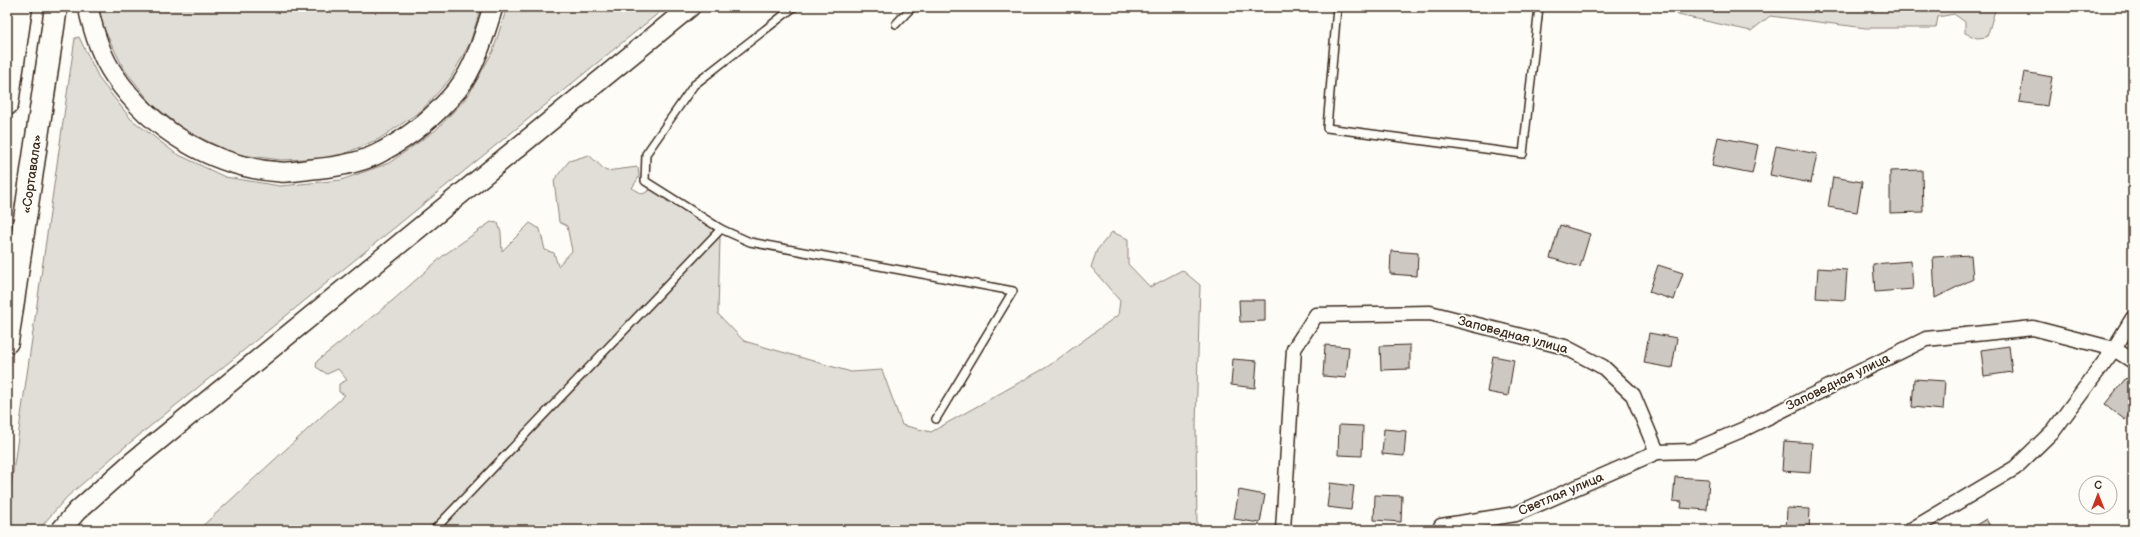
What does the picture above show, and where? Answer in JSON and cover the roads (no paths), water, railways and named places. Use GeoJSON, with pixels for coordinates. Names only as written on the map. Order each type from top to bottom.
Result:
{"type":"FeatureCollection","features":[{"type":"Feature","properties":{"kind":"highway"},"geometry":{"type":"LineString","coordinates":[[7,104],[21,7]]}},
{"type":"Feature","properties":{"kind":"highway","name":"«Сортавала»"},"geometry":{"type":"LineString","coordinates":[[7,342],[56,7]]}},
{"type":"Feature","properties":{"kind":"main road"},"geometry":{"type":"LineString","coordinates":[[88,7],[94,32],[113,74],[141,109],[180,140],[230,163],[281,172],[337,167],[382,152],[426,122],[458,89],[480,48],[493,7]]}},
{"type":"Feature","properties":{"kind":"main road"},"geometry":{"type":"LineString","coordinates":[[61,530],[77,511],[131,463],[690,7]]}},
{"type":"Feature","properties":{"kind":"street","name":"Заповедная улица"},"geometry":{"type":"LineString","coordinates":[[1283,530],[1294,349],[1316,316],[1430,313],[1565,347],[1603,367],[1633,395],[1657,452],[1692,451],[1742,430],[1926,339],[2033,328],[2114,349]]}},
{"type":"Feature","properties":{"kind":"street"},"geometry":{"type":"LineString","coordinates":[[1911,530],[2015,468],[2054,430],[2114,349],[2133,318]]}},
{"type":"Feature","properties":{"kind":"street"},"geometry":{"type":"LineString","coordinates":[[2114,349],[2133,361]]}},
{"type":"Feature","properties":{"kind":"street","name":"Светлая улица"},"geometry":{"type":"LineString","coordinates":[[1441,530],[1441,526],[1516,514],[1657,452]]}},
{"type":"Feature","properties":{"kind":"lane"},"geometry":{"type":"LineString","coordinates":[[794,7],[694,86],[646,154],[644,181],[721,229],[750,242],[1013,291],[936,419]]}},
{"type":"Feature","properties":{"kind":"lane"},"geometry":{"type":"LineString","coordinates":[[896,24],[912,7]]}},
{"type":"Feature","properties":{"kind":"lane"},"geometry":{"type":"LineString","coordinates":[[1336,7],[1327,128],[1523,154],[1539,7]]}},
{"type":"Feature","properties":{"kind":"lane"},"geometry":{"type":"LineString","coordinates":[[434,530],[721,229]]}}]}
